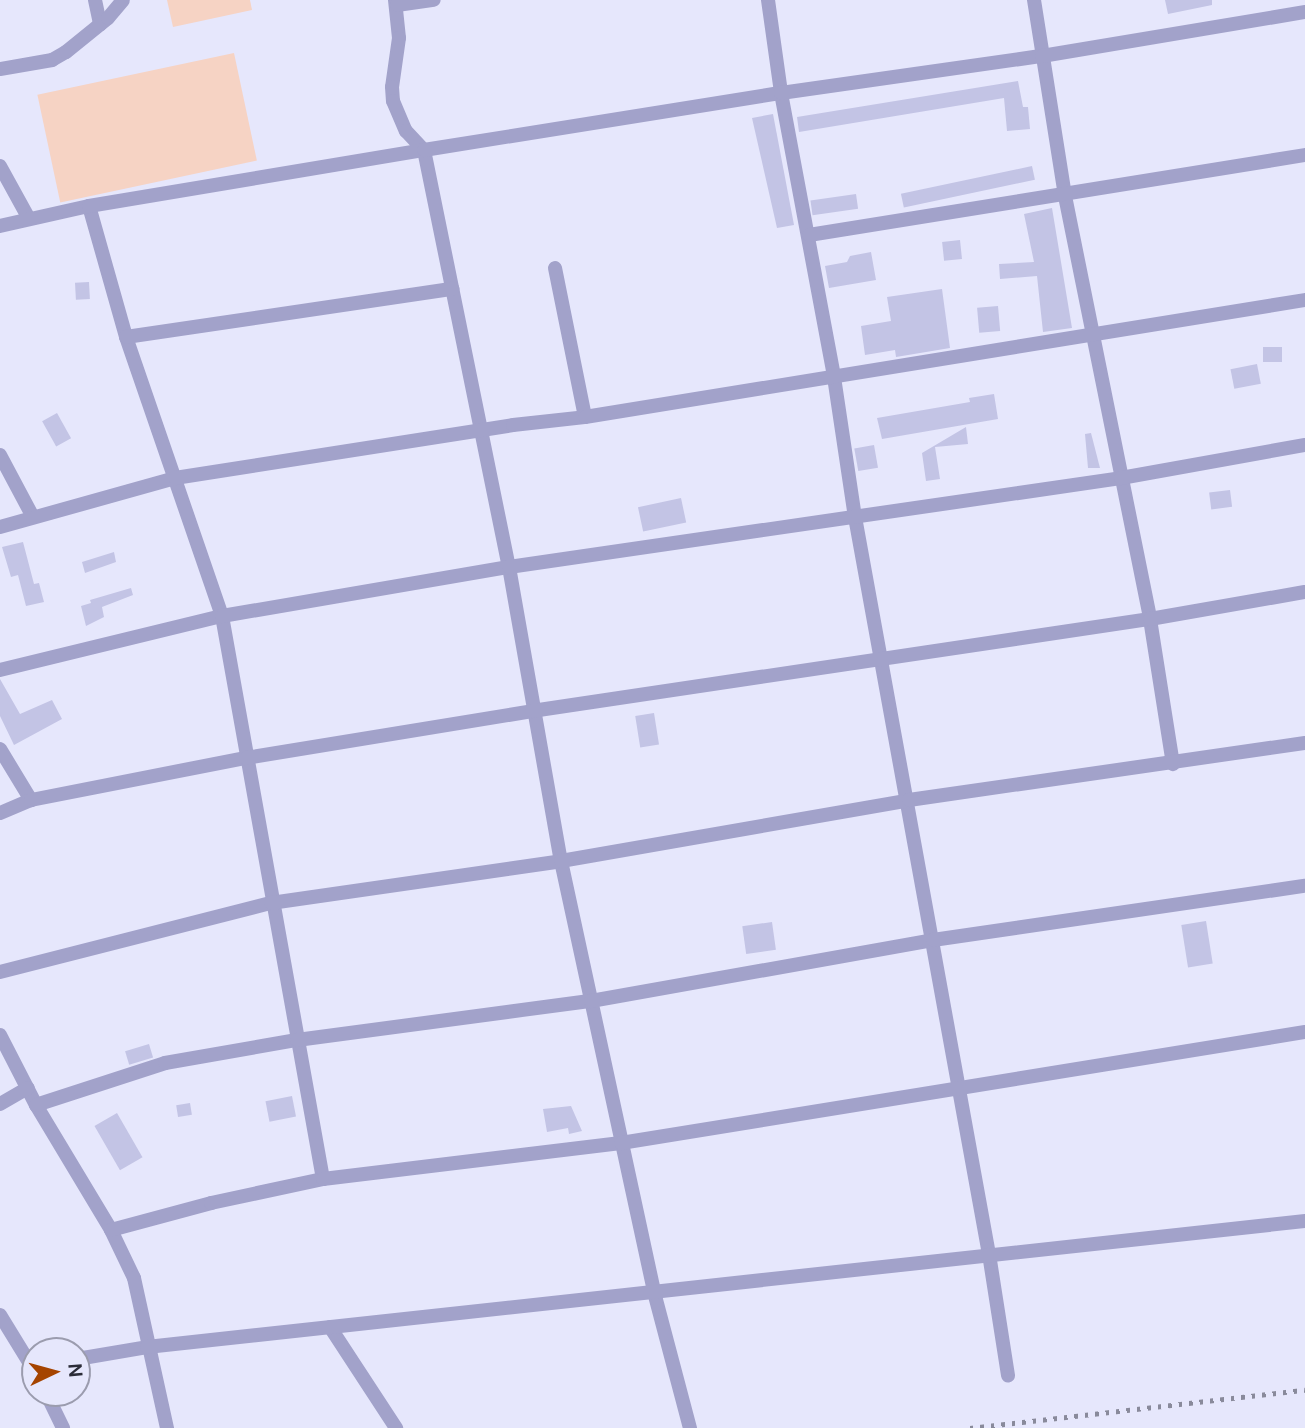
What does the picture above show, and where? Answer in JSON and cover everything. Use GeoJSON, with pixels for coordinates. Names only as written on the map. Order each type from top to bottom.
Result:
{"type":"FeatureCollection","features":[{"type":"Feature","properties":{"kind":"street"},"geometry":{"type":"LineString","coordinates":[[95,0],[100,24]]}},
{"type":"Feature","properties":{"kind":"street"},"geometry":{"type":"LineString","coordinates":[[0,69],[52,60],[100,24],[124,0]]}},
{"type":"Feature","properties":{"kind":"street"},"geometry":{"type":"LineString","coordinates":[[434,0],[396,3],[399,38],[391,87],[393,101],[405,131],[424,150],[509,567],[532,711],[590,1002],[654,1292],[690,1428]]}},
{"type":"Feature","properties":{"kind":"street"},"geometry":{"type":"LineString","coordinates":[[768,0],[781,93],[834,377],[880,657],[909,800],[1008,1376]]}},
{"type":"Feature","properties":{"kind":"street"},"geometry":{"type":"LineString","coordinates":[[1034,0],[1065,195],[1150,619],[1173,764]]}},
{"type":"Feature","properties":{"kind":"street"},"geometry":{"type":"LineString","coordinates":[[0,226],[28,217],[89,206],[424,150],[781,93],[1042,56],[1305,12]]}},
{"type":"Feature","properties":{"kind":"street"},"geometry":{"type":"LineString","coordinates":[[809,235],[1305,155]]}},
{"type":"Feature","properties":{"kind":"street"},"geometry":{"type":"LineString","coordinates":[[0,166],[28,217]]}},
{"type":"Feature","properties":{"kind":"street"},"geometry":{"type":"LineString","coordinates":[[89,206],[126,337],[222,616],[271,903],[323,1179]]}},
{"type":"Feature","properties":{"kind":"street"},"geometry":{"type":"LineString","coordinates":[[555,268],[585,417]]}},
{"type":"Feature","properties":{"kind":"street"},"geometry":{"type":"LineString","coordinates":[[126,337],[452,289]]}},
{"type":"Feature","properties":{"kind":"street"},"geometry":{"type":"LineString","coordinates":[[0,527],[176,478],[585,417],[1305,300]]}},
{"type":"Feature","properties":{"kind":"street"},"geometry":{"type":"LineString","coordinates":[[0,670],[222,616],[509,567],[1121,478],[1305,445]]}},
{"type":"Feature","properties":{"kind":"street"},"geometry":{"type":"LineString","coordinates":[[0,455],[33,517]]}},
{"type":"Feature","properties":{"kind":"street"},"geometry":{"type":"LineString","coordinates":[[0,813],[31,800],[246,758],[880,657],[1150,619],[1305,592]]}},
{"type":"Feature","properties":{"kind":"street"},"geometry":{"type":"LineString","coordinates":[[0,972],[271,903],[561,861],[909,800],[1305,743]]}},
{"type":"Feature","properties":{"kind":"street"},"geometry":{"type":"LineString","coordinates":[[0,748],[31,800]]}},
{"type":"Feature","properties":{"kind":"street"},"geometry":{"type":"LineString","coordinates":[[36,1105],[165,1063],[297,1040],[590,1002],[933,940],[1305,886]]}},
{"type":"Feature","properties":{"kind":"street"},"geometry":{"type":"LineString","coordinates":[[111,1230],[211,1203],[323,1179],[621,1143],[959,1085],[1305,1032]]}},
{"type":"Feature","properties":{"kind":"street"},"geometry":{"type":"LineString","coordinates":[[0,1035],[36,1105],[111,1230],[134,1278],[147,1347],[167,1428]]}},
{"type":"Feature","properties":{"kind":"street"},"geometry":{"type":"LineString","coordinates":[[0,1104],[28,1088]]}},
{"type":"Feature","properties":{"kind":"street"},"geometry":{"type":"LineString","coordinates":[[91,1357],[147,1347],[1305,1221]]}},
{"type":"Feature","properties":{"kind":"street"},"geometry":{"type":"LineString","coordinates":[[0,1315],[21,1348]]}},
{"type":"Feature","properties":{"kind":"street"},"geometry":{"type":"LineString","coordinates":[[330,1327],[396,1428]]}},
{"type":"Feature","properties":{"kind":"street"},"geometry":{"type":"LineString","coordinates":[[53,1407],[63,1428]]}},
{"type":"Feature","properties":{"kind":"shaded area"},"geometry":{"type":"Polygon","coordinates":[[[167,0],[250,0],[252,10],[173,27],[167,0]]]}},
{"type":"Feature","properties":{"kind":"shaded area"},"geometry":{"type":"Polygon","coordinates":[[[234,53],[257,161],[60,202],[37,95],[234,53]]]}},
{"type":"Feature","properties":{"kind":"building"},"geometry":{"type":"Polygon","coordinates":[[[1165,0],[1212,0],[1212,5],[1168,14],[1165,0]]]}},
{"type":"Feature","properties":{"kind":"building"},"geometry":{"type":"Polygon","coordinates":[[[1018,81],[1023,107],[1028,107],[1030,129],[1007,131],[1004,98],[799,132],[797,117],[1018,81]]]}},
{"type":"Feature","properties":{"kind":"building"},"geometry":{"type":"Polygon","coordinates":[[[773,114],[794,225],[777,228],[752,118],[773,114]]]}},
{"type":"Feature","properties":{"kind":"building"},"geometry":{"type":"Polygon","coordinates":[[[1032,166],[1035,180],[904,208],[901,194],[1032,166]]]}},
{"type":"Feature","properties":{"kind":"building"},"geometry":{"type":"Polygon","coordinates":[[[856,194],[858,209],[813,215],[810,200],[856,194]]]}},
{"type":"Feature","properties":{"kind":"building"},"geometry":{"type":"Polygon","coordinates":[[[1052,208],[1072,328],[1043,332],[1037,276],[1000,279],[999,264],[1034,262],[1024,214],[1052,208]]]}},
{"type":"Feature","properties":{"kind":"building"},"geometry":{"type":"Polygon","coordinates":[[[960,240],[962,259],[944,261],[942,242],[960,240]]]}},
{"type":"Feature","properties":{"kind":"building"},"geometry":{"type":"Polygon","coordinates":[[[871,252],[876,280],[829,288],[825,266],[847,262],[850,256],[871,252]]]}},
{"type":"Feature","properties":{"kind":"building"},"geometry":{"type":"Polygon","coordinates":[[[89,282],[90,299],[76,300],[75,283],[89,282]]]}},
{"type":"Feature","properties":{"kind":"building"},"geometry":{"type":"Polygon","coordinates":[[[942,289],[950,348],[896,357],[895,350],[865,355],[861,326],[891,321],[887,297],[942,289]]]}},
{"type":"Feature","properties":{"kind":"building"},"geometry":{"type":"Polygon","coordinates":[[[998,306],[1000,331],[979,333],[977,308],[998,306]]]}},
{"type":"Feature","properties":{"kind":"building"},"geometry":{"type":"Polygon","coordinates":[[[1263,347],[1282,347],[1282,362],[1263,362],[1263,347]]]}},
{"type":"Feature","properties":{"kind":"building"},"geometry":{"type":"Polygon","coordinates":[[[1257,364],[1261,384],[1234,389],[1230,369],[1257,364]]]}},
{"type":"Feature","properties":{"kind":"building"},"geometry":{"type":"Polygon","coordinates":[[[994,394],[998,419],[882,439],[877,418],[970,402],[969,398],[994,394]]]}},
{"type":"Feature","properties":{"kind":"building"},"geometry":{"type":"Polygon","coordinates":[[[57,413],[71,438],[56,447],[42,421],[57,413]]]}},
{"type":"Feature","properties":{"kind":"building"},"geometry":{"type":"Polygon","coordinates":[[[966,427],[968,444],[935,447],[940,479],[926,481],[922,453],[966,427]]]}},
{"type":"Feature","properties":{"kind":"building"},"geometry":{"type":"Polygon","coordinates":[[[1091,433],[1100,468],[1088,468],[1085,434],[1091,433]]]}},
{"type":"Feature","properties":{"kind":"building"},"geometry":{"type":"Polygon","coordinates":[[[874,445],[878,468],[858,471],[854,448],[874,445]]]}},
{"type":"Feature","properties":{"kind":"building"},"geometry":{"type":"Polygon","coordinates":[[[1230,490],[1232,507],[1211,509],[1209,493],[1230,490]]]}},
{"type":"Feature","properties":{"kind":"building"},"geometry":{"type":"Polygon","coordinates":[[[681,498],[686,522],[643,532],[638,507],[681,498]]]}},
{"type":"Feature","properties":{"kind":"building"},"geometry":{"type":"Polygon","coordinates":[[[23,542],[34,584],[39,583],[44,602],[26,606],[18,575],[11,577],[2,547],[23,542]]]}},
{"type":"Feature","properties":{"kind":"building"},"geometry":{"type":"Polygon","coordinates":[[[114,552],[116,562],[85,573],[82,562],[114,552]]]}},
{"type":"Feature","properties":{"kind":"building"},"geometry":{"type":"Polygon","coordinates":[[[131,588],[133,595],[102,607],[104,617],[86,626],[81,606],[91,603],[90,600],[131,588]]]}},
{"type":"Feature","properties":{"kind":"building"},"geometry":{"type":"Polygon","coordinates":[[[0,679],[20,714],[52,700],[62,719],[14,745],[0,716],[0,679]]]}},
{"type":"Feature","properties":{"kind":"building"},"geometry":{"type":"Polygon","coordinates":[[[654,713],[659,745],[640,748],[635,716],[654,713]]]}},
{"type":"Feature","properties":{"kind":"building"},"geometry":{"type":"Polygon","coordinates":[[[1206,921],[1213,963],[1188,967],[1181,925],[1206,921]]]}},
{"type":"Feature","properties":{"kind":"building"},"geometry":{"type":"Polygon","coordinates":[[[772,922],[776,950],[746,954],[742,926],[772,922]]]}},
{"type":"Feature","properties":{"kind":"building"},"geometry":{"type":"Polygon","coordinates":[[[149,1044],[153,1057],[129,1065],[125,1051],[149,1044]]]}},
{"type":"Feature","properties":{"kind":"building"},"geometry":{"type":"Polygon","coordinates":[[[292,1096],[296,1117],[270,1122],[265,1101],[292,1096]]]}},
{"type":"Feature","properties":{"kind":"building"},"geometry":{"type":"Polygon","coordinates":[[[190,1103],[192,1115],[178,1117],[176,1105],[190,1103]]]}},
{"type":"Feature","properties":{"kind":"building"},"geometry":{"type":"Polygon","coordinates":[[[571,1106],[582,1131],[569,1134],[568,1128],[547,1132],[543,1109],[571,1106]]]}},
{"type":"Feature","properties":{"kind":"building"},"geometry":{"type":"Polygon","coordinates":[[[117,1113],[142,1157],[120,1170],[94,1126],[117,1113]]]}},
{"type":"Feature","properties":{"kind":"railway"},"geometry":{"type":"LineString","coordinates":[[970,1428],[1305,1390]]}}]}
